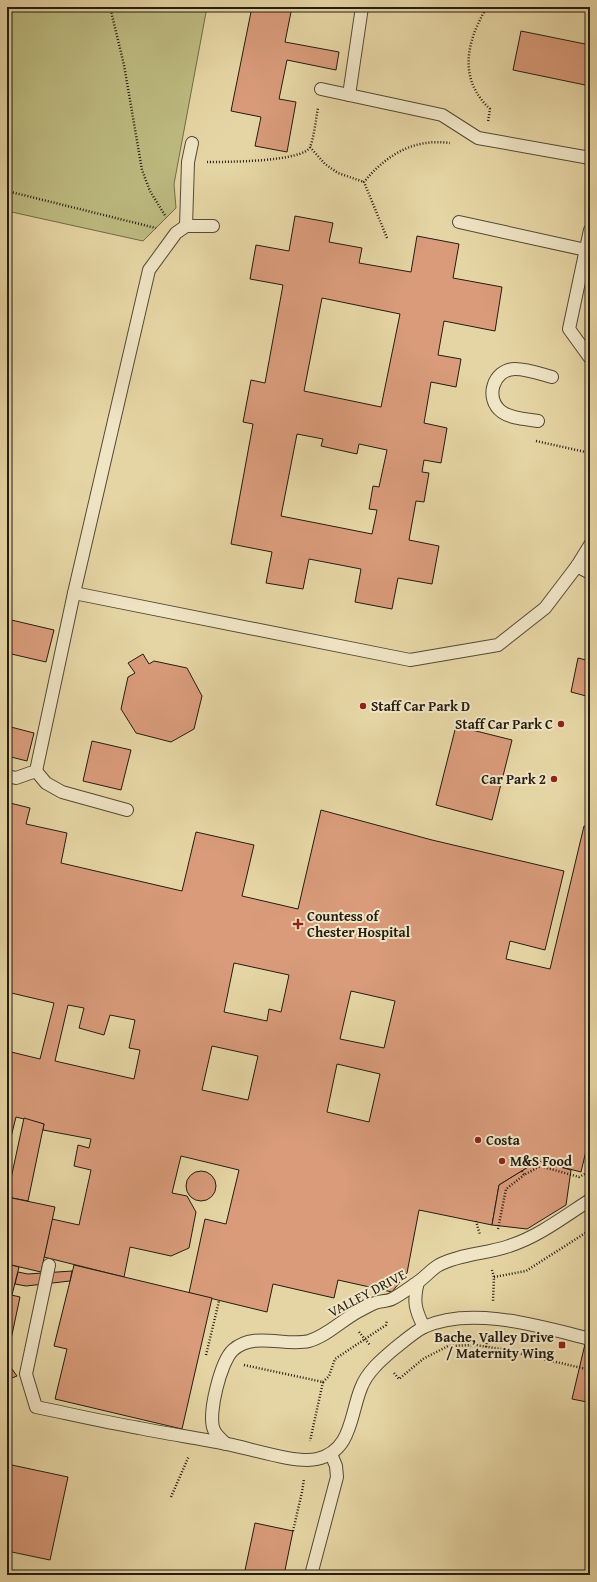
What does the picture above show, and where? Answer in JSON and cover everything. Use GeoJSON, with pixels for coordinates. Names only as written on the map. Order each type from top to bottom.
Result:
{"type":"FeatureCollection","features":[{"type":"Feature","properties":{"kind":"lane"},"geometry":{"type":"LineString","coordinates":[[349,95],[362,7]]}},
{"type":"Feature","properties":{"kind":"lane"},"geometry":{"type":"LineString","coordinates":[[321,89],[442,115],[478,138],[590,158]]}},
{"type":"Feature","properties":{"kind":"lane"},"geometry":{"type":"LineString","coordinates":[[36,771],[74,593],[149,270],[181,229],[188,162],[192,143]]}},
{"type":"Feature","properties":{"kind":"lane"},"geometry":{"type":"LineString","coordinates":[[459,222],[586,250]]}},
{"type":"Feature","properties":{"kind":"lane"},"geometry":{"type":"LineString","coordinates":[[181,229],[213,226]]}},
{"type":"Feature","properties":{"kind":"lane"},"geometry":{"type":"LineString","coordinates":[[590,230],[569,329],[590,358]]}},
{"type":"Feature","properties":{"kind":"lane"},"geometry":{"type":"LineString","coordinates":[[538,421],[508,415],[501,411],[495,405],[492,389],[495,381],[507,370],[515,369],[552,377]]}},
{"type":"Feature","properties":{"kind":"lane"},"geometry":{"type":"LineString","coordinates":[[74,593],[410,660],[498,645],[545,608],[578,566],[590,544]]}},
{"type":"Feature","properties":{"kind":"lane"},"geometry":{"type":"LineString","coordinates":[[578,566],[590,573]]}},
{"type":"Feature","properties":{"kind":"lane"},"geometry":{"type":"LineString","coordinates":[[7,776],[16,778],[36,771]]}},
{"type":"Feature","properties":{"kind":"lane"},"geometry":{"type":"LineString","coordinates":[[36,771],[46,783],[62,792],[127,810]]}},
{"type":"Feature","properties":{"kind":"lane","name":"VALLEY DRIVE"},"geometry":{"type":"LineString","coordinates":[[226,1444],[214,1430],[212,1417],[219,1379],[224,1363],[233,1350],[250,1341],[280,1340],[297,1342],[310,1340],[321,1335],[358,1312],[376,1303],[393,1298],[418,1282],[439,1265],[460,1258],[485,1253],[524,1240],[590,1200]]}},
{"type":"Feature","properties":{"kind":"lane"},"geometry":{"type":"LineString","coordinates":[[49,1265],[26,1374],[36,1406],[137,1428],[226,1444],[302,1461],[317,1459],[331,1454],[340,1446],[346,1437],[361,1387],[369,1374],[398,1346],[424,1327],[449,1320],[491,1318],[517,1321],[590,1339]]}},
{"type":"Feature","properties":{"kind":"lane"},"geometry":{"type":"LineString","coordinates":[[418,1282],[414,1297],[417,1314],[424,1327]]}},
{"type":"Feature","properties":{"kind":"lane"},"geometry":{"type":"LineString","coordinates":[[311,1575],[337,1477],[336,1466],[331,1454]]}},
{"type":"Feature","properties":{"kind":"path"},"geometry":{"type":"LineString","coordinates":[[110,7],[113,14],[124,65],[142,170],[150,190],[181,229]]}},
{"type":"Feature","properties":{"kind":"path"},"geometry":{"type":"LineString","coordinates":[[188,162],[234,162],[290,157],[306,153],[310,147],[321,89]]}},
{"type":"Feature","properties":{"kind":"path"},"geometry":{"type":"LineString","coordinates":[[310,147],[325,164],[338,173],[364,182]]}},
{"type":"Feature","properties":{"kind":"path"},"geometry":{"type":"LineString","coordinates":[[7,191],[181,229]]}},
{"type":"Feature","properties":{"kind":"path"},"geometry":{"type":"LineString","coordinates":[[534,441],[590,453]]}},
{"type":"Feature","properties":{"kind":"path"},"geometry":{"type":"LineString","coordinates":[[498,1229],[506,1189],[524,1175],[540,1166],[579,1177],[590,1170]]}},
{"type":"Feature","properties":{"kind":"path"},"geometry":{"type":"LineString","coordinates":[[522,1171],[524,1175]]}},
{"type":"Feature","properties":{"kind":"path"},"geometry":{"type":"LineString","coordinates":[[476,1222],[494,1277],[491,1318],[486,1347]]}},
{"type":"Feature","properties":{"kind":"path"},"geometry":{"type":"LineString","coordinates":[[494,1277],[526,1271],[590,1230]]}},
{"type":"Feature","properties":{"kind":"path"},"geometry":{"type":"LineString","coordinates":[[293,1531],[302,1492],[306,1460],[323,1382],[329,1376],[335,1359],[386,1325],[388,1300]]}},
{"type":"Feature","properties":{"kind":"path"},"geometry":{"type":"LineString","coordinates":[[365,1339],[399,1379],[423,1359],[448,1346],[474,1345],[486,1347],[590,1370]]}},
{"type":"Feature","properties":{"kind":"path"},"geometry":{"type":"LineString","coordinates":[[239,1364],[323,1382]]}},
{"type":"Feature","properties":{"kind":"shaded area"},"geometry":{"type":"Polygon","coordinates":[[[7,7],[207,7],[174,184],[176,208],[143,241],[7,211],[7,7]]]}},
{"type":"Feature","properties":{"kind":"building"},"geometry":{"type":"Polygon","coordinates":[[[252,7],[292,7],[285,42],[339,52],[336,70],[287,60],[279,99],[296,102],[287,152],[255,146],[261,117],[231,111],[252,7]]]}},
{"type":"Feature","properties":{"kind":"building"},"geometry":{"type":"Polygon","coordinates":[[[521,31],[590,45],[590,86],[513,70],[521,31]]]}},
{"type":"Feature","properties":{"kind":"building"},"geometry":{"type":"Polygon","coordinates":[[[295,216],[333,223],[329,242],[362,248],[359,263],[411,272],[417,236],[459,244],[453,278],[502,287],[495,331],[444,321],[438,355],[461,359],[456,387],[431,382],[424,423],[447,428],[441,463],[424,460],[422,472],[429,473],[424,502],[416,501],[409,540],[439,546],[432,584],[398,578],[392,609],[355,602],[361,569],[309,559],[303,589],[266,583],[272,552],[231,544],[253,424],[243,422],[251,380],[265,383],[283,285],[250,279],[256,245],[289,251],[295,216]],[[322,298],[304,391],[381,407],[400,314],[322,298]],[[297,434],[281,516],[372,534],[377,510],[369,509],[373,486],[379,487],[387,450],[359,444],[357,454],[321,446],[323,439],[297,434]]]}},
{"type":"Feature","properties":{"kind":"building"},"geometry":{"type":"Polygon","coordinates":[[[7,619],[54,630],[46,662],[7,653],[7,619]]]}},
{"type":"Feature","properties":{"kind":"building"},"geometry":{"type":"Polygon","coordinates":[[[143,654],[149,664],[154,661],[187,668],[202,696],[194,729],[171,742],[136,733],[121,709],[128,677],[135,673],[128,663],[143,654]]]}},
{"type":"Feature","properties":{"kind":"building"},"geometry":{"type":"Polygon","coordinates":[[[578,658],[590,661],[590,697],[571,692],[578,658]]]}},
{"type":"Feature","properties":{"kind":"building"},"geometry":{"type":"Polygon","coordinates":[[[7,726],[34,733],[27,761],[7,756],[7,726]]]}},
{"type":"Feature","properties":{"kind":"building"},"geometry":{"type":"Polygon","coordinates":[[[456,726],[512,740],[492,820],[436,805],[456,726]]]}},
{"type":"Feature","properties":{"kind":"building"},"geometry":{"type":"Polygon","coordinates":[[[92,741],[131,750],[121,790],[83,781],[92,741]]]}},
{"type":"Feature","properties":{"kind":"building"},"geometry":{"type":"Polygon","coordinates":[[[10,803],[30,808],[26,824],[67,833],[61,863],[182,891],[196,832],[254,845],[242,896],[298,909],[321,810],[432,840],[564,871],[545,950],[510,941],[506,959],[550,969],[584,826],[590,827],[590,1134],[581,1172],[538,1161],[499,1185],[492,1225],[419,1210],[407,1273],[392,1292],[338,1280],[334,1298],[273,1284],[267,1312],[189,1293],[205,1219],[226,1224],[239,1170],[181,1156],[172,1193],[187,1196],[196,1212],[189,1248],[171,1256],[130,1247],[124,1277],[44,1257],[52,1219],[79,1225],[91,1170],[74,1166],[78,1145],[89,1148],[91,1139],[43,1130],[44,1124],[16,1117],[9,1145],[7,1145],[7,1051],[40,1059],[54,1003],[7,992],[7,818],[10,803]],[[234,963],[224,1012],[267,1021],[269,1009],[281,1012],[289,975],[234,963]],[[351,991],[340,1039],[384,1048],[395,1001],[351,991]],[[68,1005],[55,1061],[134,1079],[140,1050],[129,1048],[135,1020],[110,1015],[104,1035],[79,1028],[84,1008],[68,1005]],[[212,1046],[202,1090],[248,1100],[258,1056],[212,1046]],[[337,1064],[327,1112],[369,1122],[380,1074],[337,1064]]]}},
{"type":"Feature","properties":{"kind":"building"},"geometry":{"type":"Polygon","coordinates":[[[24,1118],[44,1124],[28,1201],[7,1197],[24,1118]]]}},
{"type":"Feature","properties":{"kind":"building"},"geometry":{"type":"Polygon","coordinates":[[[538,1161],[571,1170],[566,1205],[527,1229],[492,1225],[499,1185],[538,1161]]]}},
{"type":"Feature","properties":{"kind":"building"},"geometry":{"type":"Polygon","coordinates":[[[201,1171],[212,1175],[216,1186],[212,1197],[201,1201],[190,1197],[186,1186],[190,1175],[201,1171]]]}},
{"type":"Feature","properties":{"kind":"building"},"geometry":{"type":"Polygon","coordinates":[[[7,1197],[55,1207],[41,1272],[7,1264],[7,1197]]]}},
{"type":"Feature","properties":{"kind":"building"},"geometry":{"type":"Polygon","coordinates":[[[7,1264],[19,1267],[12,1295],[7,1294],[7,1264]]]}},
{"type":"Feature","properties":{"kind":"building"},"geometry":{"type":"Polygon","coordinates":[[[74,1265],[212,1298],[182,1429],[55,1399],[67,1349],[54,1346],[74,1265]]]}},
{"type":"Feature","properties":{"kind":"building"},"geometry":{"type":"Polygon","coordinates":[[[72,1271],[70,1281],[26,1286],[15,1284],[18,1272],[28,1274],[72,1271]]]}},
{"type":"Feature","properties":{"kind":"building"},"geometry":{"type":"Polygon","coordinates":[[[7,1294],[20,1297],[7,1358],[7,1294]]]}},
{"type":"Feature","properties":{"kind":"building"},"geometry":{"type":"Polygon","coordinates":[[[590,1323],[590,1387],[587,1402],[572,1399],[590,1323]]]}},
{"type":"Feature","properties":{"kind":"building"},"geometry":{"type":"Polygon","coordinates":[[[7,1362],[17,1376],[7,1380],[7,1362]]]}},
{"type":"Feature","properties":{"kind":"building"},"geometry":{"type":"Polygon","coordinates":[[[7,1464],[68,1477],[50,1560],[7,1551],[7,1464]]]}},
{"type":"Feature","properties":{"kind":"building"},"geometry":{"type":"Polygon","coordinates":[[[255,1523],[293,1531],[284,1575],[244,1575],[255,1523]]]}},
{"type":"Feature","properties":{"kind":"place","name":"Staff Car Park D"},"geometry":{"type":"Point","coordinates":[363,706]}},
{"type":"Feature","properties":{"kind":"place","name":"Staff Car Park C"},"geometry":{"type":"Point","coordinates":[561,724]}},
{"type":"Feature","properties":{"kind":"place","name":"Car Park 2"},"geometry":{"type":"Point","coordinates":[554,779]}},
{"type":"Feature","properties":{"kind":"place","name":"Countess of Chester Hospital"},"geometry":{"type":"Point","coordinates":[298,924]}},
{"type":"Feature","properties":{"kind":"place","name":"Costa"},"geometry":{"type":"Point","coordinates":[478,1140]}},
{"type":"Feature","properties":{"kind":"place","name":"M&S Food"},"geometry":{"type":"Point","coordinates":[502,1161]}},
{"type":"Feature","properties":{"kind":"place","name":"Bache, Valley Drive / Maternity Wing"},"geometry":{"type":"Point","coordinates":[562,1345]}}]}
